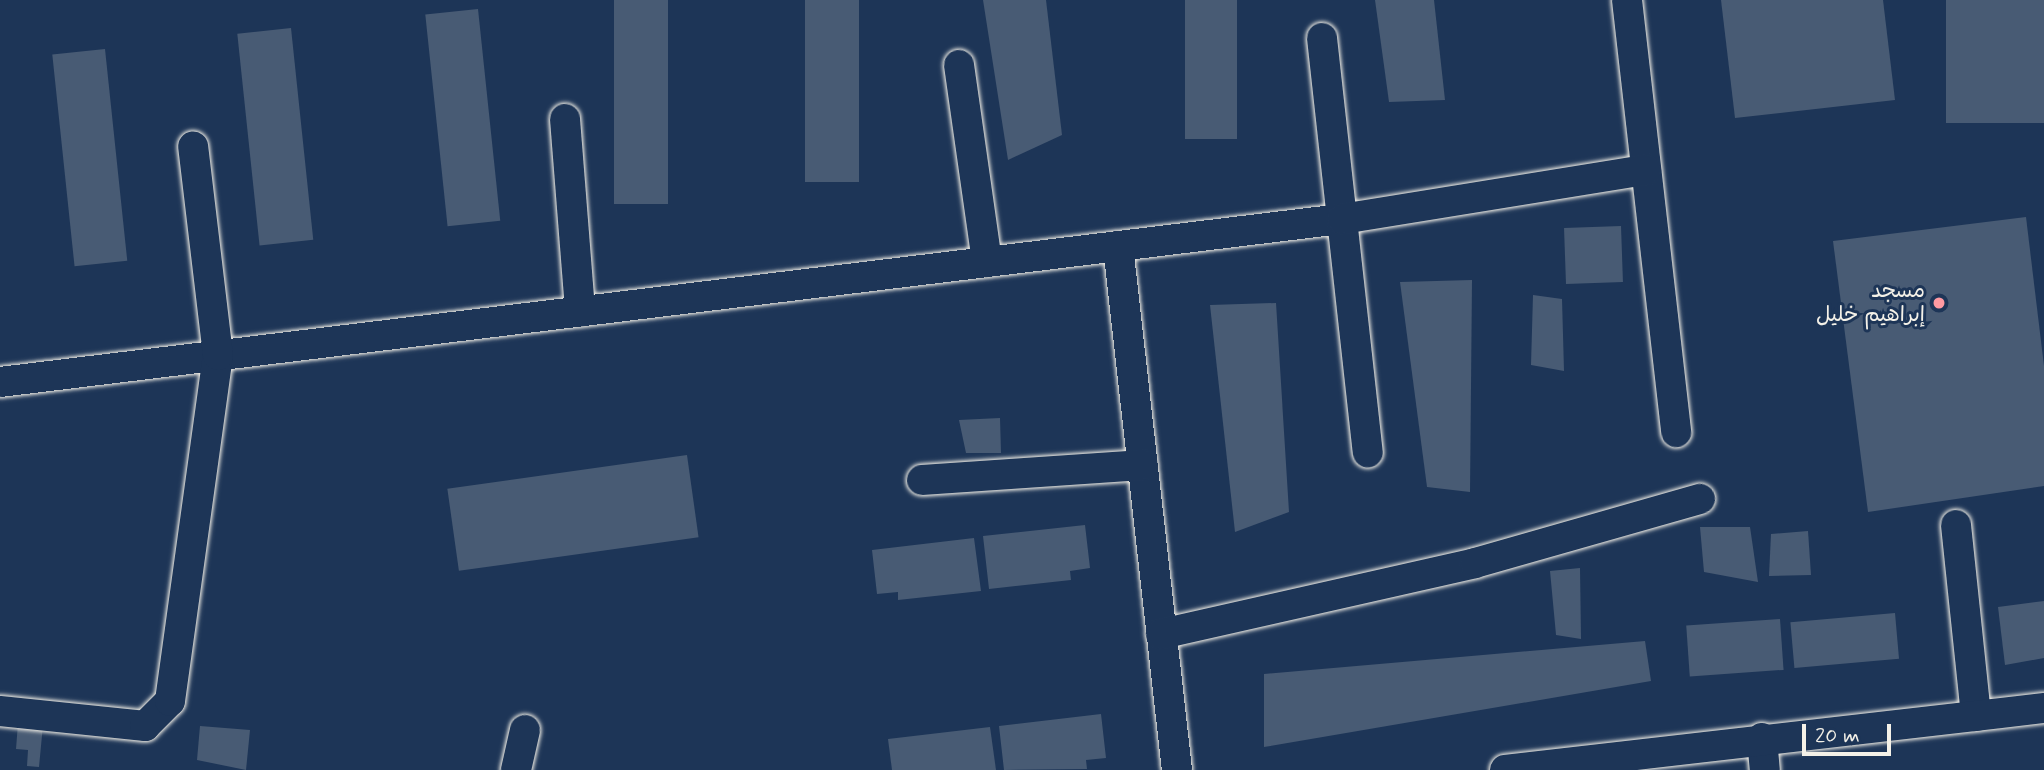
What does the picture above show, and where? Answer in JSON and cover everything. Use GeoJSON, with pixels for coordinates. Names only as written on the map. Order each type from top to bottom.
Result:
{"type":"FeatureCollection","features":[{"type":"Feature","properties":{"kind":"street"},"geometry":{"type":"LineString","coordinates":[[1627,0],[1676,432]]}},
{"type":"Feature","properties":{"kind":"street"},"geometry":{"type":"LineString","coordinates":[[1322,38],[1368,452]]}},
{"type":"Feature","properties":{"kind":"street"},"geometry":{"type":"LineString","coordinates":[[959,65],[987,262]]}},
{"type":"Feature","properties":{"kind":"street"},"geometry":{"type":"LineString","coordinates":[[565,119],[580,311]]}},
{"type":"Feature","properties":{"kind":"street"},"geometry":{"type":"LineString","coordinates":[[0,711],[145,726],[170,701],[218,355],[193,146]]}},
{"type":"Feature","properties":{"kind":"street"},"geometry":{"type":"LineString","coordinates":[[0,382],[1342,219],[1646,170]]}},
{"type":"Feature","properties":{"kind":"street"},"geometry":{"type":"LineString","coordinates":[[1118,246],[1177,770]]}},
{"type":"Feature","properties":{"kind":"street"},"geometry":{"type":"LineString","coordinates":[[922,480],[1142,466]]}},
{"type":"Feature","properties":{"kind":"street"},"geometry":{"type":"LineString","coordinates":[[1161,634],[1475,563],[1700,499]]}},
{"type":"Feature","properties":{"kind":"street"},"geometry":{"type":"LineString","coordinates":[[1956,524],[1976,716]]}},
{"type":"Feature","properties":{"kind":"street"},"geometry":{"type":"LineString","coordinates":[[1505,770],[1762,738],[2044,708]]}},
{"type":"Feature","properties":{"kind":"street"},"geometry":{"type":"LineString","coordinates":[[516,770],[526,730]]}},
{"type":"Feature","properties":{"kind":"street"},"geometry":{"type":"LineString","coordinates":[[1762,738],[1765,770]]}},
{"type":"Feature","properties":{"kind":"building"},"geometry":{"type":"Polygon","coordinates":[[[614,0],[668,0],[668,204],[614,204],[614,0]]]}},
{"type":"Feature","properties":{"kind":"building"},"geometry":{"type":"Polygon","coordinates":[[[805,0],[859,0],[859,182],[805,182],[805,0]]]}},
{"type":"Feature","properties":{"kind":"building"},"geometry":{"type":"Polygon","coordinates":[[[983,0],[1046,0],[1062,135],[1008,160],[983,0]]]}},
{"type":"Feature","properties":{"kind":"building"},"geometry":{"type":"Polygon","coordinates":[[[1185,0],[1237,0],[1237,139],[1185,139],[1185,0]]]}},
{"type":"Feature","properties":{"kind":"building"},"geometry":{"type":"Polygon","coordinates":[[[1375,0],[1434,0],[1445,100],[1389,102],[1375,0]]]}},
{"type":"Feature","properties":{"kind":"building"},"geometry":{"type":"Polygon","coordinates":[[[1721,0],[1883,0],[1895,100],[1735,118],[1721,0]]]}},
{"type":"Feature","properties":{"kind":"building"},"geometry":{"type":"Polygon","coordinates":[[[1946,0],[2044,0],[2044,123],[1946,123],[1946,0]]]}},
{"type":"Feature","properties":{"kind":"building"},"geometry":{"type":"Polygon","coordinates":[[[478,9],[500,221],[448,226],[425,15],[478,9]]]}},
{"type":"Feature","properties":{"kind":"building"},"geometry":{"type":"Polygon","coordinates":[[[291,28],[313,240],[260,245],[237,34],[291,28]]]}},
{"type":"Feature","properties":{"kind":"building"},"geometry":{"type":"Polygon","coordinates":[[[105,49],[127,261],[75,266],[52,55],[105,49]]]}},
{"type":"Feature","properties":{"kind":"building","name":"مسجد إبراهيم خليل"},"geometry":{"type":"Polygon","coordinates":[[[2026,217],[2044,366],[2044,486],[1868,512],[1833,241],[2026,217]]]}},
{"type":"Feature","properties":{"kind":"building"},"geometry":{"type":"Polygon","coordinates":[[[1621,226],[1623,282],[1566,284],[1564,228],[1621,226]]]}},
{"type":"Feature","properties":{"kind":"building"},"geometry":{"type":"Polygon","coordinates":[[[1472,280],[1470,492],[1427,487],[1400,282],[1472,280]]]}},
{"type":"Feature","properties":{"kind":"building"},"geometry":{"type":"Polygon","coordinates":[[[1533,295],[1562,299],[1564,371],[1531,365],[1533,295]]]}},
{"type":"Feature","properties":{"kind":"building"},"geometry":{"type":"Polygon","coordinates":[[[1276,303],[1289,512],[1235,532],[1210,305],[1276,303]]]}},
{"type":"Feature","properties":{"kind":"building"},"geometry":{"type":"Polygon","coordinates":[[[1000,418],[1001,453],[966,453],[959,420],[1000,418]]]}},
{"type":"Feature","properties":{"kind":"building"},"geometry":{"type":"Polygon","coordinates":[[[687,455],[699,537],[459,571],[447,489],[687,455]]]}},
{"type":"Feature","properties":{"kind":"building"},"geometry":{"type":"Polygon","coordinates":[[[1085,525],[1090,568],[1070,571],[1071,580],[989,589],[983,536],[1085,525]]]}},
{"type":"Feature","properties":{"kind":"building"},"geometry":{"type":"Polygon","coordinates":[[[1700,527],[1750,527],[1758,582],[1704,572],[1700,527]]]}},
{"type":"Feature","properties":{"kind":"building"},"geometry":{"type":"Polygon","coordinates":[[[1808,531],[1811,575],[1769,576],[1771,534],[1808,531]]]}},
{"type":"Feature","properties":{"kind":"building"},"geometry":{"type":"Polygon","coordinates":[[[974,538],[981,591],[898,600],[898,592],[877,594],[872,550],[974,538]]]}},
{"type":"Feature","properties":{"kind":"building"},"geometry":{"type":"Polygon","coordinates":[[[1580,568],[1581,639],[1556,635],[1550,571],[1580,568]]]}},
{"type":"Feature","properties":{"kind":"building"},"geometry":{"type":"Polygon","coordinates":[[[2044,601],[2044,658],[2005,665],[1998,607],[2044,601]]]}},
{"type":"Feature","properties":{"kind":"building"},"geometry":{"type":"Polygon","coordinates":[[[1895,613],[1899,659],[1794,668],[1790,622],[1895,613]]]}},
{"type":"Feature","properties":{"kind":"building"},"geometry":{"type":"Polygon","coordinates":[[[1780,619],[1784,670],[1690,676],[1686,626],[1780,619]]]}},
{"type":"Feature","properties":{"kind":"building"},"geometry":{"type":"Polygon","coordinates":[[[1645,641],[1651,681],[1264,747],[1264,674],[1645,641]]]}},
{"type":"Feature","properties":{"kind":"building"},"geometry":{"type":"Polygon","coordinates":[[[1101,714],[1106,758],[1086,760],[1087,769],[1004,770],[999,726],[1101,714]]]}},
{"type":"Feature","properties":{"kind":"building"},"geometry":{"type":"Polygon","coordinates":[[[18,723],[43,725],[39,767],[27,766],[28,750],[16,749],[18,723]]]}},
{"type":"Feature","properties":{"kind":"building"},"geometry":{"type":"Polygon","coordinates":[[[200,726],[250,730],[246,770],[197,760],[200,726]]]}},
{"type":"Feature","properties":{"kind":"building"},"geometry":{"type":"Polygon","coordinates":[[[990,727],[996,770],[892,770],[888,739],[990,727]]]}},
{"type":"Feature","properties":{"kind":"place","name":"مسجد إبراهيم خليل"},"geometry":{"type":"Point","coordinates":[1939,303]}}]}
